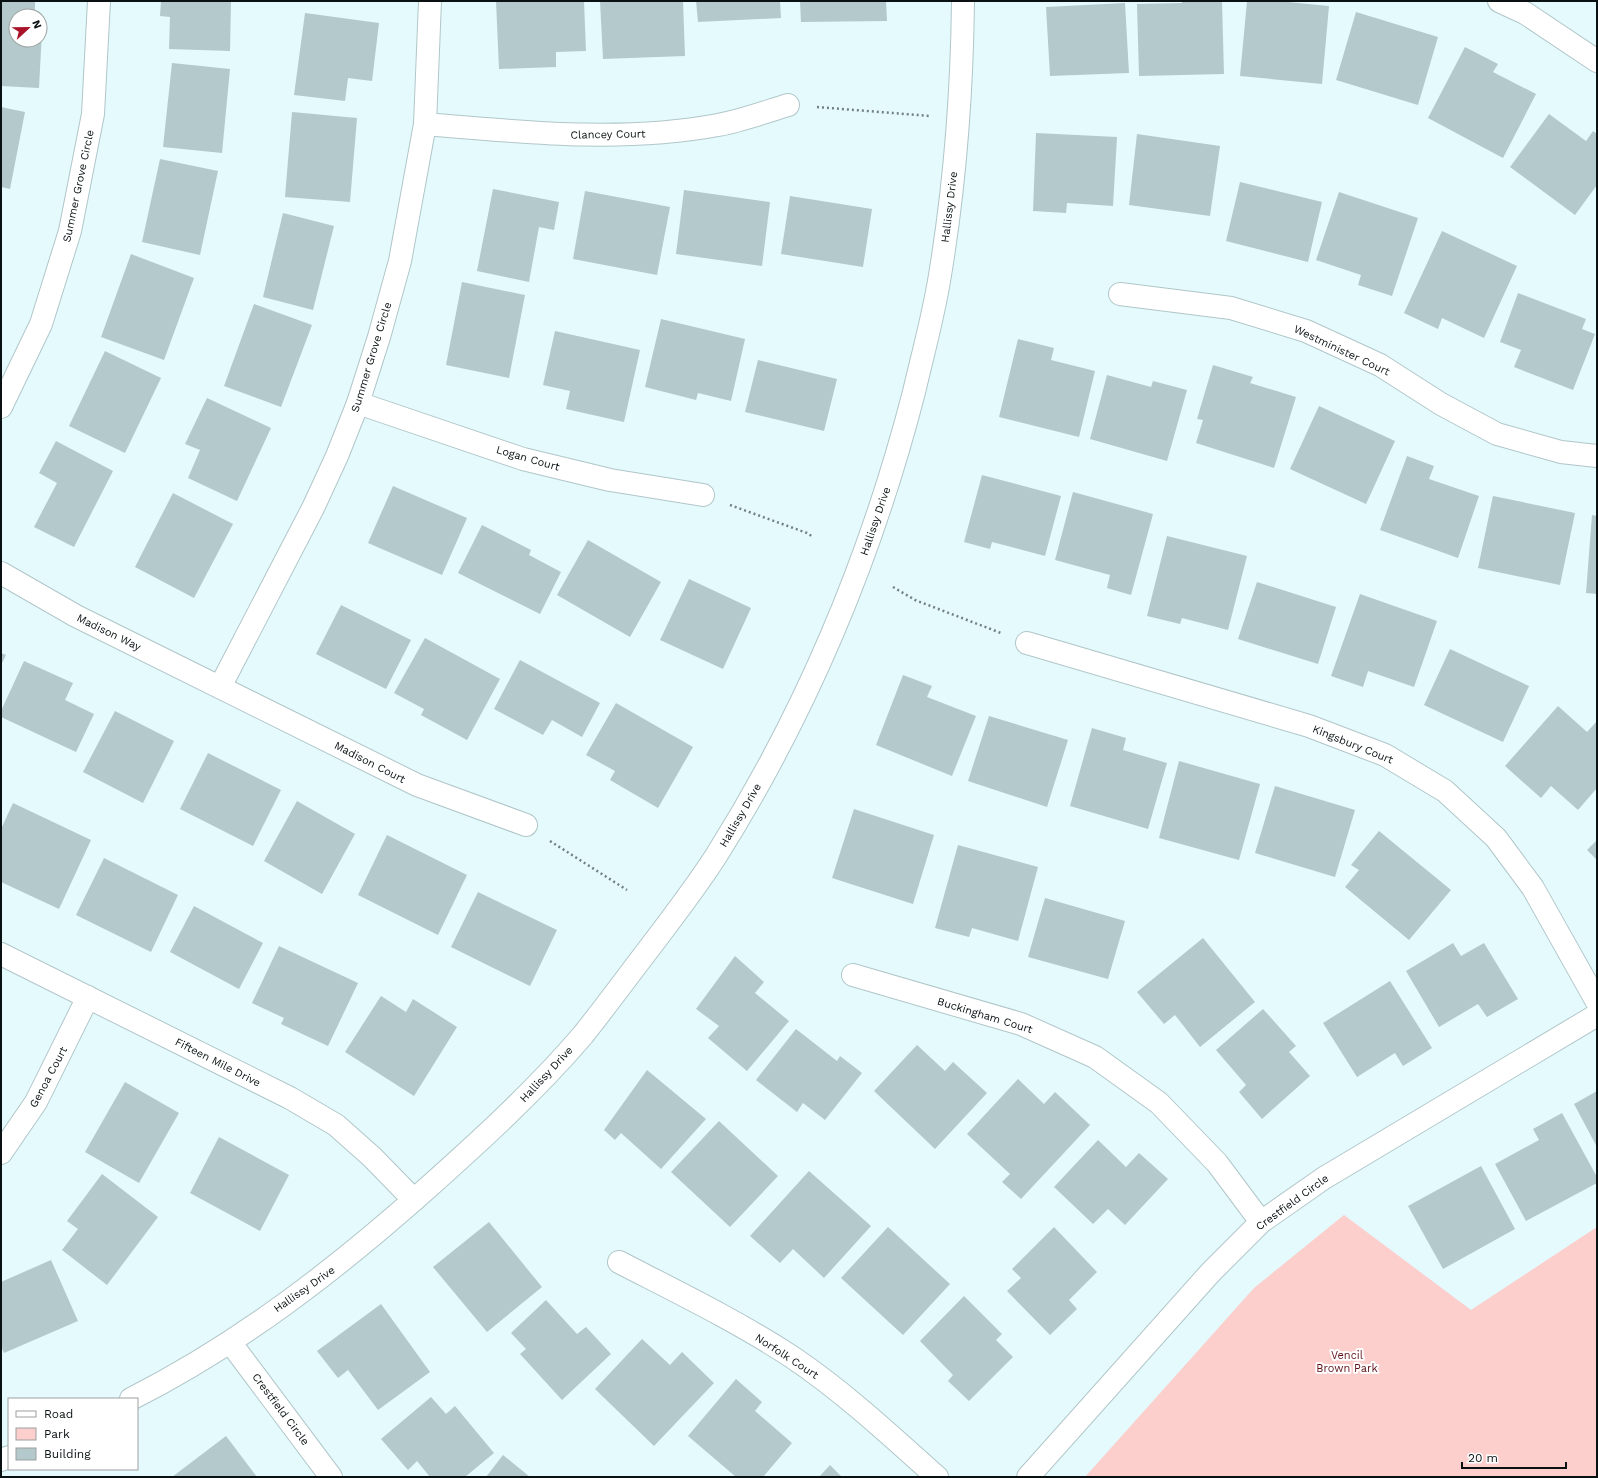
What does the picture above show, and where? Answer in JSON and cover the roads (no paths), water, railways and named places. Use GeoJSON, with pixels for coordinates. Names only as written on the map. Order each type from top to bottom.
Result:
{"type":"FeatureCollection","features":[{"type":"Feature","properties":{"kind":"street","name":"Summer Grove Circle"},"geometry":{"type":"LineString","coordinates":[[1,408],[41,324],[70,231],[93,114],[99,1]]}},
{"type":"Feature","properties":{"kind":"street","name":"Summer Grove Circle"},"geometry":{"type":"LineString","coordinates":[[220,687],[313,508],[337,456],[358,403],[379,337],[400,261],[425,124],[430,1]]}},
{"type":"Feature","properties":{"kind":"street","name":"Hallissy Drive"},"geometry":{"type":"LineString","coordinates":[[132,1398],[176,1376],[230,1342],[342,1262],[474,1147],[533,1088],[581,1036],[667,925],[714,859],[750,799],[781,742],[824,654],[860,566],[885,492],[905,424],[940,278],[953,187],[958,118],[963,1]]}},
{"type":"Feature","properties":{"kind":"street"},"geometry":{"type":"LineString","coordinates":[[1499,1],[1525,13],[1597,61]]}},
{"type":"Feature","properties":{"kind":"street","name":"Clancey Court"},"geometry":{"type":"LineString","coordinates":[[425,124],[578,136],[652,133],[718,125],[788,105]]}},
{"type":"Feature","properties":{"kind":"street","name":"Westminister Court"},"geometry":{"type":"LineString","coordinates":[[1120,294],[1231,308],[1306,331],[1380,365],[1441,404],[1497,434],[1561,452],[1597,456]]}},
{"type":"Feature","properties":{"kind":"street","name":"Logan Court"},"geometry":{"type":"LineString","coordinates":[[358,403],[523,459],[610,480],[703,495]]}},
{"type":"Feature","properties":{"kind":"street","name":"Madison Way"},"geometry":{"type":"LineString","coordinates":[[1,573],[76,616],[220,687]]}},
{"type":"Feature","properties":{"kind":"street","name":"Kingsbury Court"},"geometry":{"type":"LineString","coordinates":[[1027,643],[1309,726],[1386,755],[1445,791],[1496,838],[1533,888],[1597,1002]]}},
{"type":"Feature","properties":{"kind":"street","name":"Madison Court"},"geometry":{"type":"LineString","coordinates":[[220,687],[417,785],[526,825]]}},
{"type":"Feature","properties":{"kind":"street","name":"Fifteen Mile Drive"},"geometry":{"type":"LineString","coordinates":[[1,954],[290,1098],[336,1125],[372,1157],[414,1200]]}},
{"type":"Feature","properties":{"kind":"street","name":"Buckingham Court"},"geometry":{"type":"LineString","coordinates":[[853,975],[1021,1024],[1095,1057],[1159,1103],[1217,1163],[1260,1222]]}},
{"type":"Feature","properties":{"kind":"street","name":"Genoa Court"},"geometry":{"type":"LineString","coordinates":[[1,1153],[36,1102],[88,997]]}},
{"type":"Feature","properties":{"kind":"street","name":"Crestfield Circle"},"geometry":{"type":"LineString","coordinates":[[1028,1477],[1211,1272],[1260,1222],[1324,1178],[1597,1015]]}},
{"type":"Feature","properties":{"kind":"street","name":"Norfolk Court"},"geometry":{"type":"LineString","coordinates":[[619,1262],[717,1313],[792,1357],[855,1404],[937,1477]]}},
{"type":"Feature","properties":{"kind":"street","name":"Crestfield Circle"},"geometry":{"type":"LineString","coordinates":[[230,1342],[331,1477]]}},
{"type":"Feature","properties":{"kind":"park label","name":"Vencil Brown Park"},"geometry":{"type":"Point","coordinates":[1347,1361]}}]}
